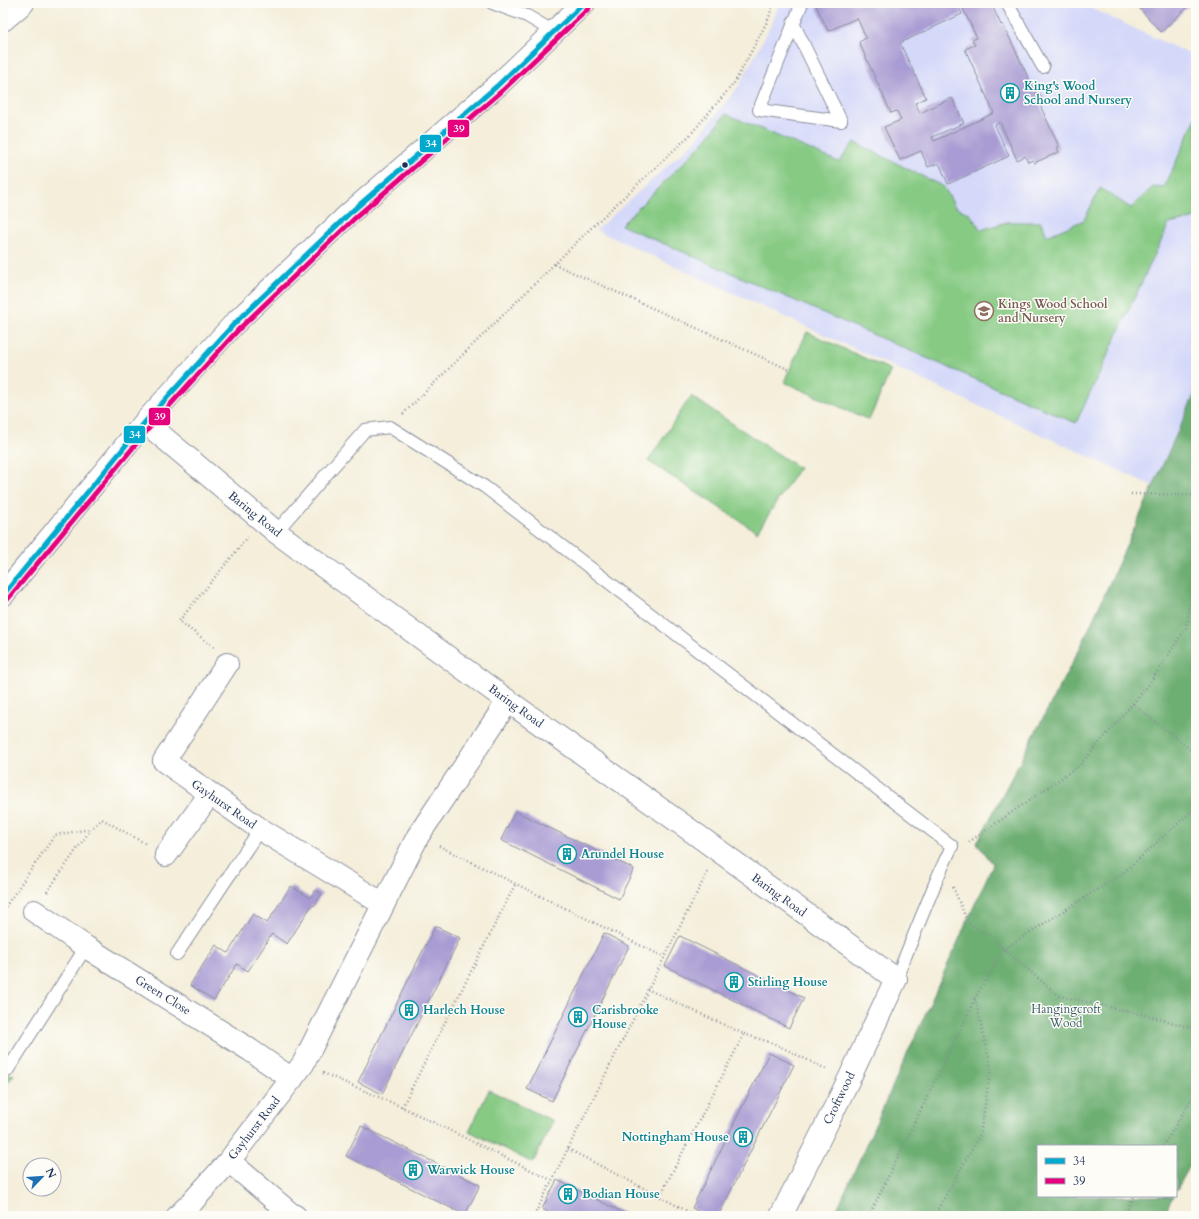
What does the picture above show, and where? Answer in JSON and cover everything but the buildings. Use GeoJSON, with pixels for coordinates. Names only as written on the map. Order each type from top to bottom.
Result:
{"type":"FeatureCollection","features":[{"type":"Feature","properties":{"kind":"street"},"geometry":{"type":"LineString","coordinates":[[3,20],[23,3]]}},
{"type":"Feature","properties":{"kind":"street"},"geometry":{"type":"LineString","coordinates":[[3,595],[145,422],[234,324],[350,213],[498,86],[584,3]]}},
{"type":"Feature","properties":{"kind":"street","name":"Baring Road"},"geometry":{"type":"LineString","coordinates":[[145,422],[269,526],[508,701],[896,979]]}},
{"type":"Feature","properties":{"kind":"street","name":"Gayhurst Road"},"geometry":{"type":"LineString","coordinates":[[227,664],[164,761],[260,829],[383,904]]}},
{"type":"Feature","properties":{"kind":"street","name":"Gayhurst Road"},"geometry":{"type":"LineString","coordinates":[[178,1216],[229,1161],[303,1064],[418,836],[508,701]]}},
{"type":"Feature","properties":{"kind":"street"},"geometry":{"type":"LineString","coordinates":[[166,855],[210,794]]}},
{"type":"Feature","properties":{"kind":"street","name":"Green Close"},"geometry":{"type":"LineString","coordinates":[[34,910],[86,947],[250,1050],[292,1079]]}},
{"type":"Feature","properties":{"kind":"street","name":"Croftwood"},"geometry":{"type":"LineString","coordinates":[[781,1216],[849,1079],[896,979]]}},
{"type":"Feature","properties":{"kind":"street"},"geometry":{"type":"LineString","coordinates":[[229,1161],[292,1215]]}},
{"type":"Feature","properties":{"kind":"lane"},"geometry":{"type":"LineString","coordinates":[[492,3],[527,16],[554,32]]}},
{"type":"Feature","properties":{"kind":"lane"},"geometry":{"type":"LineString","coordinates":[[793,23],[841,121],[759,110],[793,23],[802,3]]}},
{"type":"Feature","properties":{"kind":"lane"},"geometry":{"type":"LineString","coordinates":[[1007,3],[1043,67]]}},
{"type":"Feature","properties":{"kind":"lane"},"geometry":{"type":"LineString","coordinates":[[269,526],[365,430],[390,427],[485,487],[954,842],[938,874],[896,979]]}},
{"type":"Feature","properties":{"kind":"lane"},"geometry":{"type":"LineString","coordinates":[[177,954],[260,829]]}},
{"type":"Feature","properties":{"kind":"lane"},"geometry":{"type":"LineString","coordinates":[[7,1071],[86,947]]}},
{"type":"Feature","properties":{"kind":"path"},"geometry":{"type":"LineString","coordinates":[[390,427],[592,227],[689,136],[735,82],[769,18],[773,3]]}},
{"type":"Feature","properties":{"kind":"path"},"geometry":{"type":"LineString","coordinates":[[554,264],[790,370]]}},
{"type":"Feature","properties":{"kind":"path"},"geometry":{"type":"LineString","coordinates":[[1131,494],[1196,495]]}},
{"type":"Feature","properties":{"kind":"path"},"geometry":{"type":"LineString","coordinates":[[954,842],[966,845],[1080,765],[1147,687],[1186,628],[1194,572],[1192,519],[1196,510]]}},
{"type":"Feature","properties":{"kind":"path"},"geometry":{"type":"LineString","coordinates":[[227,664],[218,650],[180,621],[269,526]]}},
{"type":"Feature","properties":{"kind":"path"},"geometry":{"type":"LineString","coordinates":[[1132,704],[1196,754]]}},
{"type":"Feature","properties":{"kind":"path"},"geometry":{"type":"LineString","coordinates":[[869,1216],[975,998],[1004,949],[1122,874],[1196,805]]}},
{"type":"Feature","properties":{"kind":"path"},"geometry":{"type":"LineString","coordinates":[[34,910],[91,829],[102,819],[166,855]]}},
{"type":"Feature","properties":{"kind":"path"},"geometry":{"type":"LineString","coordinates":[[3,910],[55,835],[91,829]]}},
{"type":"Feature","properties":{"kind":"path"},"geometry":{"type":"LineString","coordinates":[[418,836],[664,957]]}},
{"type":"Feature","properties":{"kind":"path"},"geometry":{"type":"LineString","coordinates":[[534,1216],[718,851]]}},
{"type":"Feature","properties":{"kind":"path"},"geometry":{"type":"LineString","coordinates":[[938,874],[954,887],[968,923],[993,937],[1004,949],[1058,996],[1149,1016],[1196,1030]]}},
{"type":"Feature","properties":{"kind":"path"},"geometry":{"type":"LineString","coordinates":[[402,1107],[516,883]]}},
{"type":"Feature","properties":{"kind":"path"},"geometry":{"type":"LineString","coordinates":[[648,989],[744,1034],[775,1044],[818,1065]]}},
{"type":"Feature","properties":{"kind":"path"},"geometry":{"type":"LineString","coordinates":[[934,1216],[980,1135],[991,1068],[975,998]]}},
{"type":"Feature","properties":{"kind":"path"},"geometry":{"type":"LineString","coordinates":[[660,1196],[744,1034]]}},
{"type":"Feature","properties":{"kind":"path"},"geometry":{"type":"LineString","coordinates":[[335,1078],[402,1107],[552,1180]]}},
{"type":"Feature","properties":{"kind":"path"},"geometry":{"type":"LineString","coordinates":[[1164,1145],[1196,1092]]}},
{"type":"Feature","properties":{"kind":"path"},"geometry":{"type":"LineString","coordinates":[[568,1149],[697,1216]]}},
{"type":"Feature","properties":{"kind":"path"},"geometry":{"type":"LineString","coordinates":[[1124,1216],[1134,1197]]}},
{"type":"Feature","properties":{"kind":"shaded area","name":"Kings Wood School and Nursery"},"geometry":{"type":"Polygon","coordinates":[[[779,3],[1080,3],[1196,57],[1196,391],[1153,486],[596,230],[694,142],[739,86],[773,21],[779,3]]]}},
{"type":"Feature","properties":{"kind":"green space"},"geometry":{"type":"Polygon","coordinates":[[[726,114],[839,162],[854,142],[944,187],[955,207],[970,214],[981,230],[1007,222],[1041,222],[1047,236],[1084,220],[1100,188],[1131,208],[1153,187],[1164,188],[1196,118],[1196,218],[1169,224],[1076,423],[621,225],[701,145],[726,114]]]}},
{"type":"Feature","properties":{"kind":"green space"},"geometry":{"type":"Polygon","coordinates":[[[807,332],[891,370],[869,420],[784,382],[807,332]]]}},
{"type":"Feature","properties":{"kind":"green space","name":"Hangingcroft Wood"},"geometry":{"type":"Polygon","coordinates":[[[1196,391],[1196,1155],[1177,1189],[1177,1145],[1037,1145],[1037,1197],[1172,1197],[1163,1216],[834,1216],[993,864],[977,843],[1083,642],[1196,391]]]}},
{"type":"Feature","properties":{"kind":"green space"},"geometry":{"type":"Polygon","coordinates":[[[691,396],[799,468],[757,532],[648,461],[691,396]]]}},
{"type":"Feature","properties":{"kind":"green space"},"geometry":{"type":"Polygon","coordinates":[[[3,1072],[14,1075],[3,1088],[3,1072]]]}},
{"type":"Feature","properties":{"kind":"green space"},"geometry":{"type":"Polygon","coordinates":[[[489,1090],[553,1121],[533,1163],[469,1131],[489,1090]]]}},
{"type":"Feature","properties":{"kind":"transit line","name":"34"},"geometry":{"type":"LineString","coordinates":[[3,595],[145,422],[234,324],[350,213],[497,86],[584,3]]}},
{"type":"Feature","properties":{"kind":"transit line","name":"39"},"geometry":{"type":"LineString","coordinates":[[8,599],[150,427],[239,329],[355,218],[502,91],[589,8]]}},
{"type":"Feature","properties":{"kind":"place","name":"King's Wood School and Nursery"},"geometry":{"type":"Point","coordinates":[1010,93]}},
{"type":"Feature","properties":{"kind":"place","name":"Kings Wood School and Nursery"},"geometry":{"type":"Point","coordinates":[984,311]}},
{"type":"Feature","properties":{"kind":"place","name":"Arundel House"},"geometry":{"type":"Point","coordinates":[567,854]}},
{"type":"Feature","properties":{"kind":"place","name":"Stirling House"},"geometry":{"type":"Point","coordinates":[734,982]}},
{"type":"Feature","properties":{"kind":"place","name":"Harlech House"},"geometry":{"type":"Point","coordinates":[409,1010]}},
{"type":"Feature","properties":{"kind":"place","name":"Carisbrooke House"},"geometry":{"type":"Point","coordinates":[578,1017]}},
{"type":"Feature","properties":{"kind":"place","name":"Nottingham House"},"geometry":{"type":"Point","coordinates":[743,1137]}},
{"type":"Feature","properties":{"kind":"place","name":"Warwick House"},"geometry":{"type":"Point","coordinates":[413,1170]}},
{"type":"Feature","properties":{"kind":"place","name":"Bodian House"},"geometry":{"type":"Point","coordinates":[568,1194]}}]}
